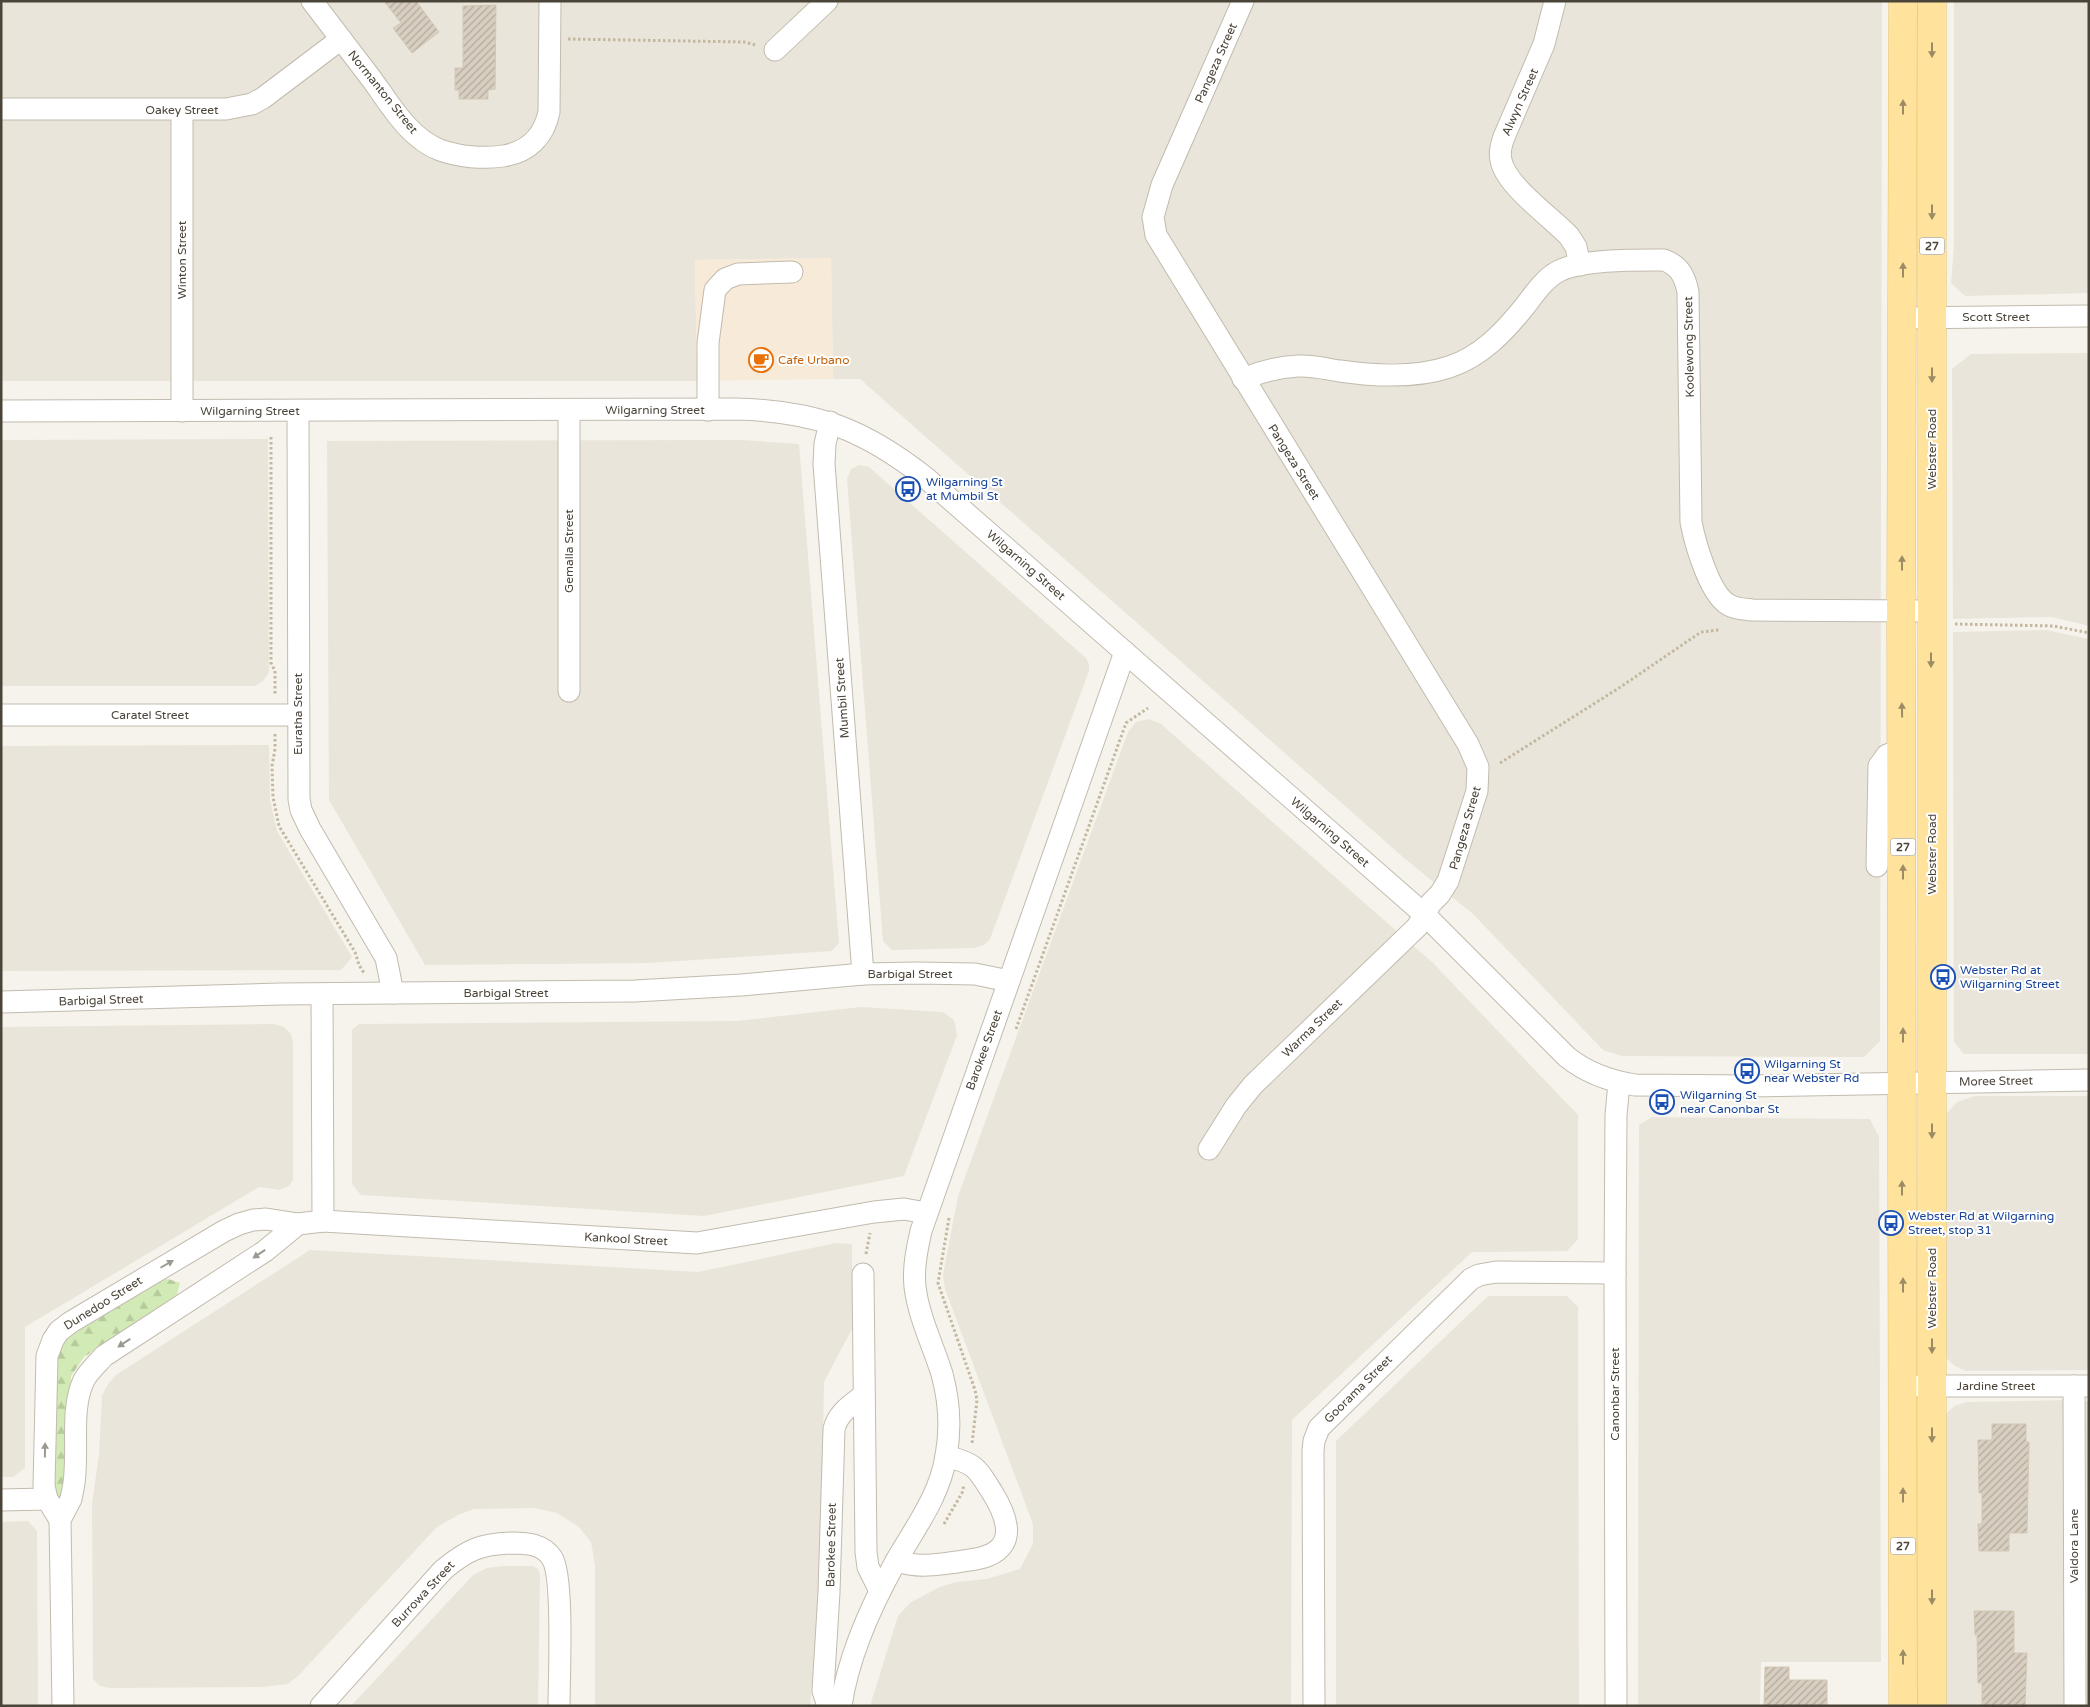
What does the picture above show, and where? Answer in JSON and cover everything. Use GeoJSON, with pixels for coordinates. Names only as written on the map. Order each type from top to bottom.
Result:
{"type":"FeatureCollection","features":[{"type":"Feature","properties":{"kind":"main road","name":"27"},"geometry":{"type":"LineString","coordinates":[[1903,1],[1903,1706]]}},
{"type":"Feature","properties":{"kind":"main road","name":"Webster Road"},"geometry":{"type":"LineString","coordinates":[[1932,1],[1932,1706]]}},
{"type":"Feature","properties":{"kind":"street","name":"Normanton Street"},"geometry":{"type":"LineString","coordinates":[[312,1],[416,135],[439,150],[480,157],[510,155],[534,143],[542,134],[549,112],[550,1]]}},
{"type":"Feature","properties":{"kind":"street"},"geometry":{"type":"LineString","coordinates":[[775,50],[827,1]]}},
{"type":"Feature","properties":{"kind":"street","name":"Pangeza Street"},"geometry":{"type":"LineString","coordinates":[[1243,1],[1162,186],[1153,216],[1156,235],[1476,760],[1478,774],[1477,791],[1453,870],[1445,888],[1431,904],[1425,915]]}},
{"type":"Feature","properties":{"kind":"street","name":"Alwyn Street"},"geometry":{"type":"LineString","coordinates":[[1555,1],[1544,44],[1504,137],[1500,160],[1512,182],[1569,236],[1576,247],[1580,264]]}},
{"type":"Feature","properties":{"kind":"street","name":"Oakey Street"},"geometry":{"type":"LineString","coordinates":[[1,109],[226,110],[252,104],[263,98],[341,38]]}},
{"type":"Feature","properties":{"kind":"street","name":"Winton Street"},"geometry":{"type":"LineString","coordinates":[[182,110],[182,411]]}},
{"type":"Feature","properties":{"kind":"street","name":"Koolewong Street"},"geometry":{"type":"LineString","coordinates":[[1243,379],[1269,369],[1299,366],[1350,372],[1400,374],[1428,372],[1451,366],[1483,349],[1500,335],[1547,279],[1561,269],[1580,264],[1664,260],[1678,267],[1683,274],[1688,292],[1691,522],[1696,547],[1721,598],[1734,607],[1752,610],[1902,612],[1931,618]]}},
{"type":"Feature","properties":{"kind":"street"},"geometry":{"type":"LineString","coordinates":[[708,410],[708,343],[715,290],[725,279],[738,274],[792,272]]}},
{"type":"Feature","properties":{"kind":"street","name":"Scott Street"},"geometry":{"type":"LineString","coordinates":[[1903,318],[2089,316]]}},
{"type":"Feature","properties":{"kind":"street","name":"Wilgarning Street"},"geometry":{"type":"LineString","coordinates":[[1,411],[760,410],[784,412],[830,422],[865,436],[905,461],[1425,915],[1567,1057],[1591,1073],[1618,1083],[1635,1085],[1750,1086],[1903,1083]]}},
{"type":"Feature","properties":{"kind":"street","name":"Gemalla Street"},"geometry":{"type":"LineString","coordinates":[[569,411],[569,691]]}},
{"type":"Feature","properties":{"kind":"street","name":"Euratha Street"},"geometry":{"type":"LineString","coordinates":[[298,412],[298,786],[300,810],[386,958],[393,993]]}},
{"type":"Feature","properties":{"kind":"street","name":"Mumbil Street"},"geometry":{"type":"LineString","coordinates":[[830,422],[825,444],[824,464],[863,974]]}},
{"type":"Feature","properties":{"kind":"street","name":"Barokee Street"},"geometry":{"type":"LineString","coordinates":[[841,1706],[854,1657],[868,1617],[896,1561],[938,1487],[946,1456],[949,1427],[946,1390],[919,1308],[915,1288],[917,1247],[926,1213],[1125,652]]}},
{"type":"Feature","properties":{"kind":"street","name":"Caratel Street"},"geometry":{"type":"LineString","coordinates":[[1,716],[298,715]]}},
{"type":"Feature","properties":{"kind":"street"},"geometry":{"type":"LineString","coordinates":[[1877,866],[1880,766],[1887,756],[1903,749]]}},
{"type":"Feature","properties":{"kind":"street","name":"Warma Street"},"geometry":{"type":"LineString","coordinates":[[1209,1149],[1236,1106],[1253,1085],[1417,927],[1425,915]]}},
{"type":"Feature","properties":{"kind":"street","name":"Barbigal Street"},"geometry":{"type":"LineString","coordinates":[[1,1002],[322,994],[544,993],[688,989],[863,974],[975,974],[1009,981]]}},
{"type":"Feature","properties":{"kind":"street"},"geometry":{"type":"LineString","coordinates":[[322,994],[323,1221]]}},
{"type":"Feature","properties":{"kind":"street","name":"Moree Street"},"geometry":{"type":"LineString","coordinates":[[1903,1083],[2089,1080]]}},
{"type":"Feature","properties":{"kind":"street","name":"Canonbar Street"},"geometry":{"type":"LineString","coordinates":[[1616,1706],[1615,1273],[1618,1083]]}},
{"type":"Feature","properties":{"kind":"street","name":"Kankool Street"},"geometry":{"type":"LineString","coordinates":[[323,1221],[697,1244],[874,1212],[904,1209],[926,1213]]}},
{"type":"Feature","properties":{"kind":"street","name":"Dunedoo Street"},"geometry":{"type":"LineString","coordinates":[[60,1520],[46,1499],[44,1486],[46,1369],[49,1348],[59,1331],[83,1314],[224,1231],[253,1220],[266,1219],[298,1224],[323,1221]]}},
{"type":"Feature","properties":{"kind":"street"},"geometry":{"type":"LineString","coordinates":[[63,1706],[60,1520],[74,1489],[77,1409],[84,1382],[92,1368],[104,1356],[265,1251],[298,1224]]}},
{"type":"Feature","properties":{"kind":"street","name":"Goorama Street"},"geometry":{"type":"LineString","coordinates":[[1314,1706],[1313,1451],[1319,1428],[1471,1279],[1479,1275],[1496,1272],[1615,1273]]}},
{"type":"Feature","properties":{"kind":"street"},"geometry":{"type":"LineString","coordinates":[[863,1274],[866,1552],[868,1567],[880,1591]]}},
{"type":"Feature","properties":{"kind":"street","name":"Jardine Street"},"geometry":{"type":"LineString","coordinates":[[1903,1386],[2081,1386]]}},
{"type":"Feature","properties":{"kind":"street","name":"Valdora Lane"},"geometry":{"type":"LineString","coordinates":[[2075,1706],[2081,1386]]}},
{"type":"Feature","properties":{"kind":"street","name":"Barokee Street"},"geometry":{"type":"LineString","coordinates":[[828,1706],[823,1691],[829,1592],[834,1429],[839,1416],[864,1395]]}},
{"type":"Feature","properties":{"kind":"street"},"geometry":{"type":"LineString","coordinates":[[896,1561],[922,1566],[980,1558],[995,1552],[1004,1540],[1007,1527],[1003,1512],[981,1474],[970,1463],[946,1456]]}},
{"type":"Feature","properties":{"kind":"street"},"geometry":{"type":"LineString","coordinates":[[1,1500],[46,1499]]}},
{"type":"Feature","properties":{"kind":"street","name":"Burrowa Street"},"geometry":{"type":"LineString","coordinates":[[321,1706],[443,1570],[456,1560],[482,1546],[519,1543],[537,1546],[545,1551],[552,1558],[556,1567],[559,1592],[559,1706]]}},
{"type":"Feature","properties":{"kind":"path"},"geometry":{"type":"LineString","coordinates":[[550,39],[744,42],[775,50]]}},
{"type":"Feature","properties":{"kind":"path"},"geometry":{"type":"LineString","coordinates":[[271,436],[272,663],[275,672],[275,696]]}},
{"type":"Feature","properties":{"kind":"path"},"geometry":{"type":"LineString","coordinates":[[1931,618],[2054,626],[2089,633]]}},
{"type":"Feature","properties":{"kind":"path"},"geometry":{"type":"LineString","coordinates":[[1500,764],[1619,688],[1701,632],[1719,630]]}},
{"type":"Feature","properties":{"kind":"path"},"geometry":{"type":"LineString","coordinates":[[1016,1030],[1126,723],[1148,708]]}},
{"type":"Feature","properties":{"kind":"path"},"geometry":{"type":"LineString","coordinates":[[863,1274],[874,1212]]}},
{"type":"Feature","properties":{"kind":"path"},"geometry":{"type":"LineString","coordinates":[[949,1216],[938,1283],[976,1390],[977,1400],[972,1444]]}},
{"type":"Feature","properties":{"kind":"shaded area"},"geometry":{"type":"Polygon","coordinates":[[[1,1],[1882,1],[1880,1041],[1864,1057],[1622,1056],[1603,1050],[1473,914],[1404,858],[860,379],[833,379],[831,258],[695,260],[697,381],[1,381],[1,1]]]}},
{"type":"Feature","properties":{"kind":"shaded area"},"geometry":{"type":"Polygon","coordinates":[[[1954,1],[2089,1],[2089,293],[1965,296],[1951,283],[1954,246],[1954,1]]]}},
{"type":"Feature","properties":{"kind":"shaded area"},"geometry":{"type":"Polygon","coordinates":[[[831,258],[833,379],[697,381],[695,260],[831,258]]]}},
{"type":"Feature","properties":{"kind":"shaded area"},"geometry":{"type":"Polygon","coordinates":[[[2089,353],[2089,626],[2052,617],[1953,619],[1952,369],[1971,354],[2089,353]]]}},
{"type":"Feature","properties":{"kind":"shaded area"},"geometry":{"type":"Polygon","coordinates":[[[268,439],[269,672],[263,681],[255,686],[1,686],[1,440],[268,439]]]}},
{"type":"Feature","properties":{"kind":"shaded area"},"geometry":{"type":"Polygon","coordinates":[[[742,440],[799,444],[839,943],[832,951],[648,963],[425,965],[329,800],[327,441],[742,440]]]}},
{"type":"Feature","properties":{"kind":"shaded area"},"geometry":{"type":"Polygon","coordinates":[[[859,465],[869,467],[1086,658],[1089,664],[1089,671],[990,939],[984,945],[974,948],[892,950],[883,941],[847,479],[851,469],[859,465]]]}},
{"type":"Feature","properties":{"kind":"shaded area"},"geometry":{"type":"Polygon","coordinates":[[[2046,630],[2089,639],[2089,1054],[1964,1054],[1954,1042],[1953,632],[2046,630]]]}},
{"type":"Feature","properties":{"kind":"shaded area"},"geometry":{"type":"Polygon","coordinates":[[[1149,719],[1161,724],[1433,963],[1578,1115],[1578,1239],[1567,1251],[1472,1252],[1292,1420],[1291,1706],[870,1706],[898,1616],[911,1602],[940,1587],[956,1582],[987,1579],[1020,1569],[1033,1544],[1033,1524],[945,1289],[943,1275],[958,1196],[1128,732],[1136,722],[1149,719]]]}},
{"type":"Feature","properties":{"kind":"shaded area"},"geometry":{"type":"Polygon","coordinates":[[[269,745],[270,799],[277,831],[352,957],[341,970],[1,971],[1,746],[269,745]]]}},
{"type":"Feature","properties":{"kind":"shaded area"},"geometry":{"type":"Polygon","coordinates":[[[861,1007],[943,1012],[954,1020],[957,1035],[904,1176],[704,1216],[361,1195],[352,1184],[352,1030],[359,1024],[737,1021],[861,1007]]]}},
{"type":"Feature","properties":{"kind":"shaded area"},"geometry":{"type":"Polygon","coordinates":[[[274,1024],[284,1027],[291,1034],[293,1043],[293,1180],[289,1186],[280,1190],[259,1187],[25,1327],[25,1468],[13,1477],[1,1477],[1,1027],[274,1024]]]}},
{"type":"Feature","properties":{"kind":"shaded area"},"geometry":{"type":"Polygon","coordinates":[[[1975,1096],[2089,1096],[2089,1370],[1966,1371],[1955,1366],[1946,1358],[1944,1353],[1946,1114],[1957,1102],[1975,1096]]]}},
{"type":"Feature","properties":{"kind":"shaded area"},"geometry":{"type":"Polygon","coordinates":[[[1652,1117],[1870,1119],[1879,1137],[1881,1662],[1761,1662],[1760,1706],[1638,1706],[1639,1125],[1652,1117]]]}},
{"type":"Feature","properties":{"kind":"shaded area"},"geometry":{"type":"Polygon","coordinates":[[[836,1243],[852,1244],[852,1329],[824,1382],[820,1598],[810,1706],[595,1706],[595,1565],[591,1542],[579,1527],[557,1513],[534,1508],[474,1509],[458,1515],[437,1527],[298,1676],[288,1684],[261,1687],[109,1688],[100,1686],[93,1679],[92,1503],[99,1455],[102,1396],[108,1384],[116,1375],[310,1250],[698,1272],[836,1243]]]}},
{"type":"Feature","properties":{"kind":"shaded area"},"geometry":{"type":"Polygon","coordinates":[[[1488,1296],[1567,1296],[1578,1307],[1579,1706],[1336,1706],[1336,1441],[1488,1296]]]}},
{"type":"Feature","properties":{"kind":"shaded area"},"geometry":{"type":"Polygon","coordinates":[[[2068,1400],[2068,1706],[1943,1706],[1944,1420],[1946,1414],[1954,1406],[1967,1402],[2068,1400]]]}},
{"type":"Feature","properties":{"kind":"shaded area"},"geometry":{"type":"Polygon","coordinates":[[[2082,1401],[2089,1401],[2089,1706],[2082,1706],[2082,1401]]]}},
{"type":"Feature","properties":{"kind":"shaded area"},"geometry":{"type":"Polygon","coordinates":[[[28,1521],[37,1531],[38,1706],[1,1706],[1,1522],[28,1521]]]}},
{"type":"Feature","properties":{"kind":"shaded area"},"geometry":{"type":"Polygon","coordinates":[[[533,1566],[538,1569],[540,1575],[538,1706],[351,1706],[473,1575],[487,1568],[533,1566]]]}},
{"type":"Feature","properties":{"kind":"green space"},"geometry":{"type":"Polygon","coordinates":[[[168,1279],[180,1283],[176,1298],[84,1357],[71,1376],[67,1484],[64,1495],[59,1499],[56,1498],[49,1464],[55,1349],[67,1335],[160,1280],[168,1279]]]}},
{"type":"Feature","properties":{"kind":"building"},"geometry":{"type":"Polygon","coordinates":[[[384,1],[416,1],[439,32],[412,53],[393,28],[401,23],[384,1]]]}},
{"type":"Feature","properties":{"kind":"building"},"geometry":{"type":"Polygon","coordinates":[[[496,5],[495,89],[488,90],[488,99],[459,99],[459,90],[455,90],[455,68],[463,68],[463,6],[496,5]]]}},
{"type":"Feature","properties":{"kind":"building"},"geometry":{"type":"Polygon","coordinates":[[[1992,1424],[2026,1424],[2026,1442],[2029,1442],[2027,1533],[2009,1533],[2009,1551],[1979,1551],[1978,1524],[1982,1524],[1982,1493],[1979,1493],[1978,1440],[1992,1440],[1992,1424]]]}},
{"type":"Feature","properties":{"kind":"building"},"geometry":{"type":"Polygon","coordinates":[[[1974,1611],[2014,1611],[2014,1653],[2027,1653],[2025,1706],[1982,1706],[1982,1683],[1978,1683],[1977,1635],[1975,1635],[1974,1611]]]}},
{"type":"Feature","properties":{"kind":"building"},"geometry":{"type":"Polygon","coordinates":[[[1765,1667],[1789,1667],[1789,1680],[1827,1680],[1827,1706],[1764,1706],[1765,1667]]]}},
{"type":"Feature","properties":{"kind":"place","name":"Cafe Urbano"},"geometry":{"type":"Point","coordinates":[761,360]}},
{"type":"Feature","properties":{"kind":"place","name":"Wilgarning St at Mumbil St"},"geometry":{"type":"Point","coordinates":[908,489]}},
{"type":"Feature","properties":{"kind":"place","name":"Webster Rd at Wilgarning Street"},"geometry":{"type":"Point","coordinates":[1943,977]}},
{"type":"Feature","properties":{"kind":"place","name":"Wilgarning St near Webster Rd"},"geometry":{"type":"Point","coordinates":[1747,1071]}},
{"type":"Feature","properties":{"kind":"place","name":"Wilgarning St near Canonbar St"},"geometry":{"type":"Point","coordinates":[1662,1102]}},
{"type":"Feature","properties":{"kind":"place","name":"Webster Rd at Wilgarning Street, stop 31"},"geometry":{"type":"Point","coordinates":[1891,1223]}}]}
